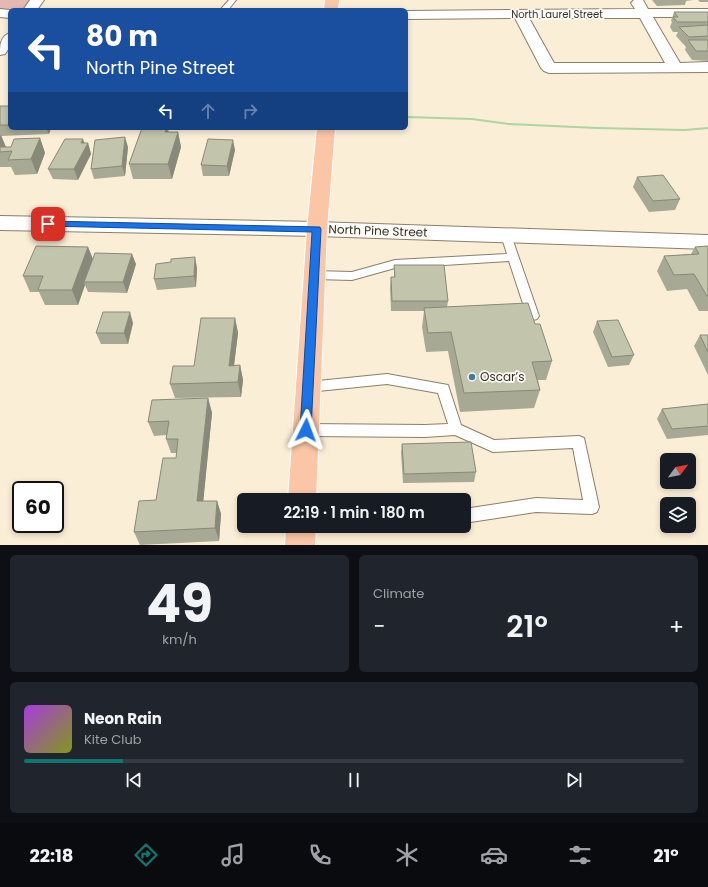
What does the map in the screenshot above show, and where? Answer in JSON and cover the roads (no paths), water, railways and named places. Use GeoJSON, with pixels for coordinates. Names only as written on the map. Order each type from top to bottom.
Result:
{"type":"FeatureCollection","features":[{"type":"Feature","properties":{"kind":"main road"},"geometry":{"type":"LineString","coordinates":[[302,493],[314,275],[326,130]]}},
{"type":"Feature","properties":{"kind":"main road"},"geometry":{"type":"LineString","coordinates":[[300,545],[301,533]]}},
{"type":"Feature","properties":{"kind":"street"},"geometry":{"type":"LineString","coordinates":[[636,0],[676,68]]}},
{"type":"Feature","properties":{"kind":"street","name":"North Laurel Street"},"geometry":{"type":"LineString","coordinates":[[408,15],[708,13]]}},
{"type":"Feature","properties":{"kind":"street"},"geometry":{"type":"LineString","coordinates":[[520,14],[549,68],[708,68]]}},
{"type":"Feature","properties":{"kind":"street"},"geometry":{"type":"LineString","coordinates":[[0,51],[8,40]]}},
{"type":"Feature","properties":{"kind":"street","name":"North Pine Street"},"geometry":{"type":"LineString","coordinates":[[0,223],[317,229],[708,242]]}},
{"type":"Feature","properties":{"kind":"lane"},"geometry":{"type":"LineString","coordinates":[[226,8],[233,0]]}},
{"type":"Feature","properties":{"kind":"lane"},"geometry":{"type":"LineString","coordinates":[[506,235],[534,320]]}},
{"type":"Feature","properties":{"kind":"lane"},"geometry":{"type":"LineString","coordinates":[[314,275],[352,276],[395,264],[513,258]]}},
{"type":"Feature","properties":{"kind":"lane"},"geometry":{"type":"LineString","coordinates":[[308,387],[387,379],[443,389],[456,429]]}},
{"type":"Feature","properties":{"kind":"lane"},"geometry":{"type":"LineString","coordinates":[[306,430],[425,432],[456,429],[493,446],[579,442],[592,507],[536,505],[471,515]]}},
{"type":"Feature","properties":{"kind":"waterway"},"geometry":{"type":"LineString","coordinates":[[408,117],[472,119],[509,124],[597,128],[685,130],[708,128]]}},
{"type":"Feature","properties":{"kind":"place","name":"Oscar’s"},"geometry":{"type":"Point","coordinates":[472,377]}}]}
